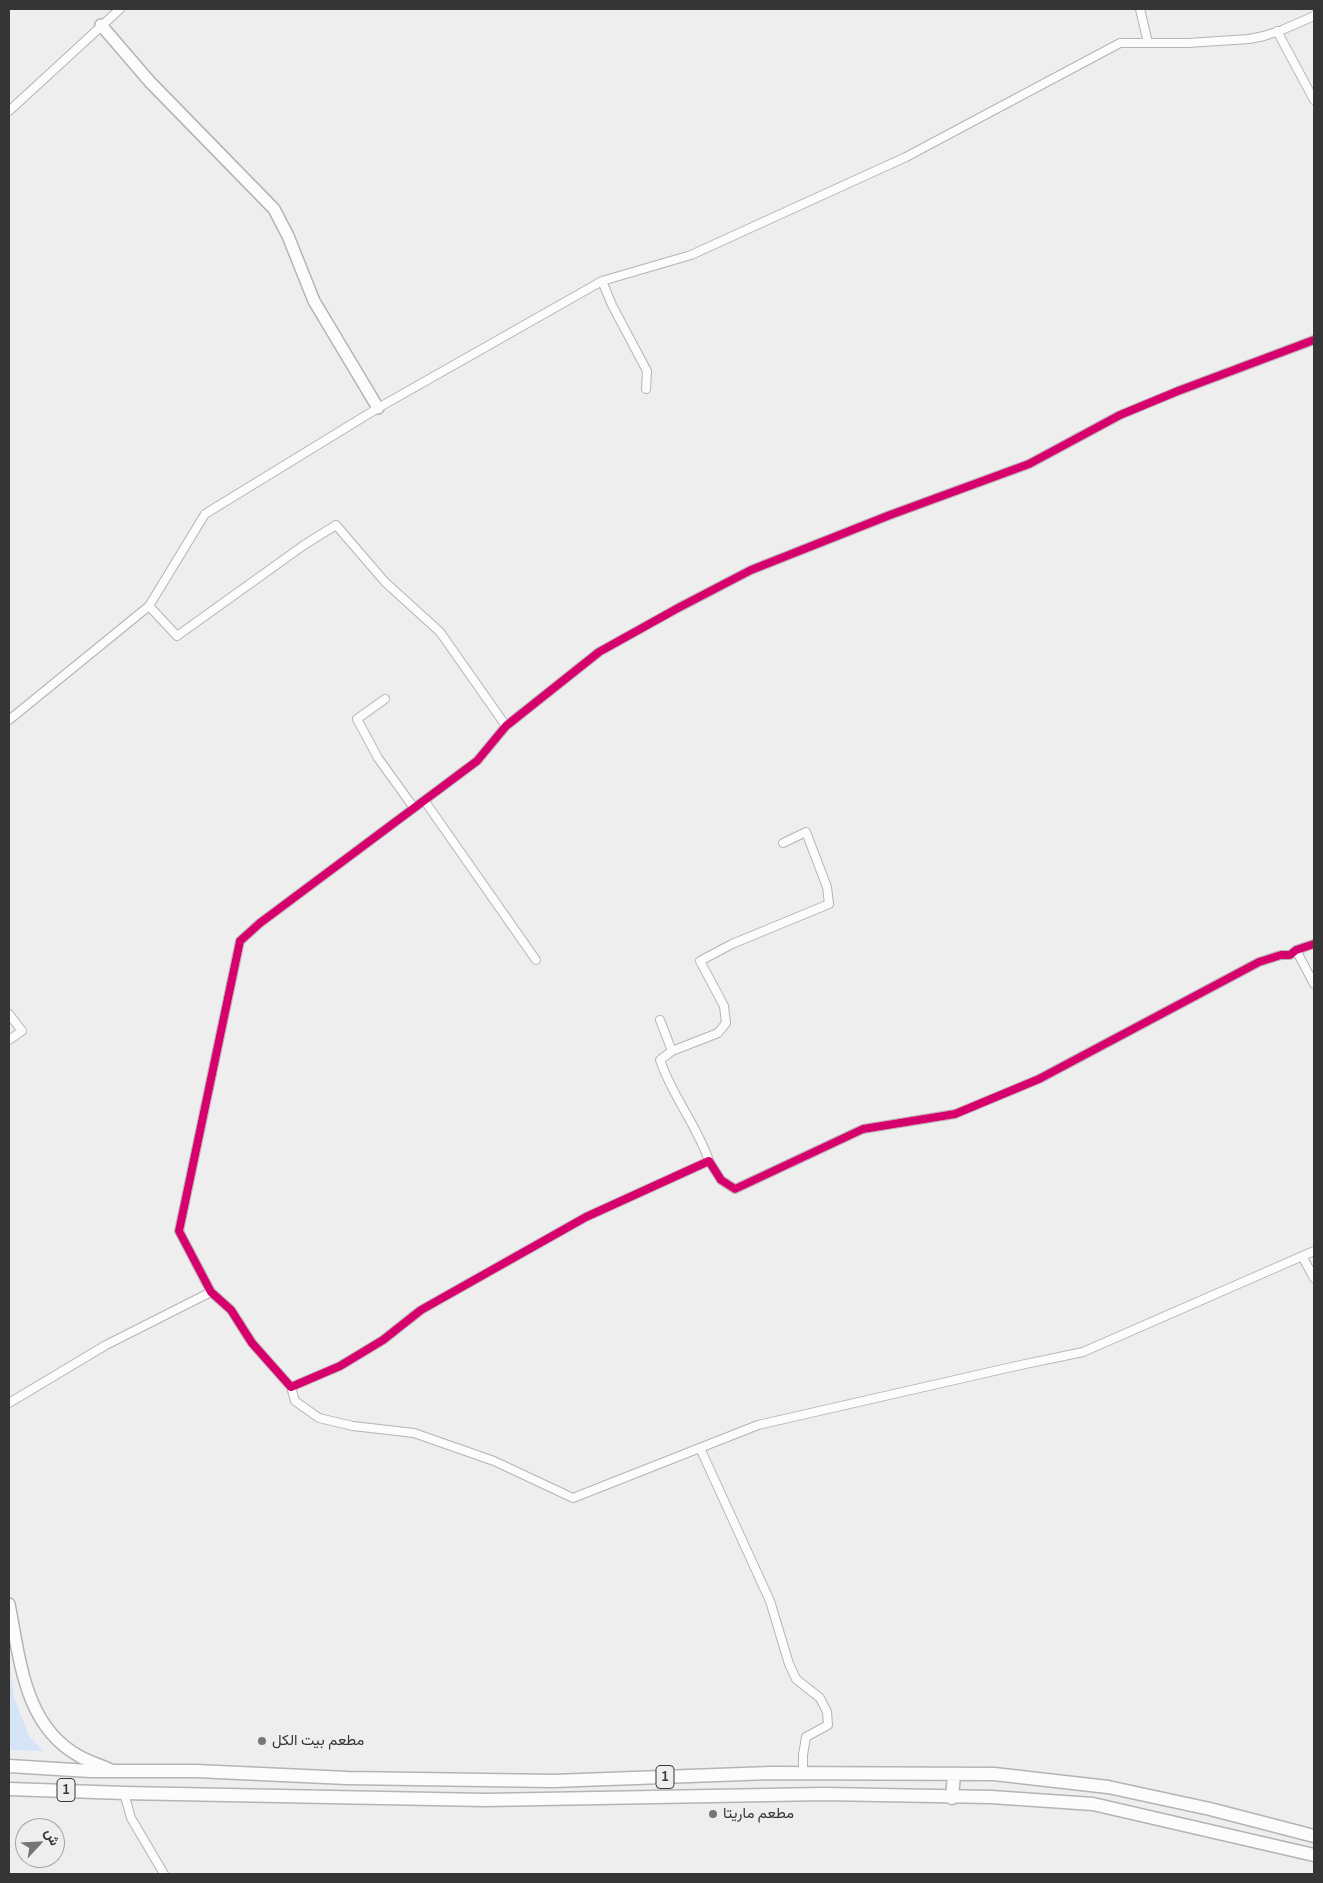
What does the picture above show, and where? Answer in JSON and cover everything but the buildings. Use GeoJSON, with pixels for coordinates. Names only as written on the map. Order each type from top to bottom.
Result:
{"type":"FeatureCollection","features":[{"type":"Feature","properties":{"kind":"main road","name":"1"},"geometry":{"type":"LineString","coordinates":[[9,1766],[113,1771],[196,1771],[347,1778],[553,1781],[770,1773],[994,1774],[1108,1787],[1210,1809],[1314,1836]]}},
{"type":"Feature","properties":{"kind":"main road"},"geometry":{"type":"LineString","coordinates":[[770,1773],[770,1797]]}},
{"type":"Feature","properties":{"kind":"main road"},"geometry":{"type":"LineString","coordinates":[[952,1798],[954,1774]]}},
{"type":"Feature","properties":{"kind":"main road"},"geometry":{"type":"LineString","coordinates":[[344,1798],[347,1778]]}},
{"type":"Feature","properties":{"kind":"main road","name":"1"},"geometry":{"type":"LineString","coordinates":[[9,1788],[124,1793],[485,1800],[892,1794],[952,1798],[991,1797],[1093,1804],[1314,1855]]}},
{"type":"Feature","properties":{"kind":"street"},"geometry":{"type":"LineString","coordinates":[[9,111],[120,9]]}},
{"type":"Feature","properties":{"kind":"street"},"geometry":{"type":"LineString","coordinates":[[1140,9],[1148,43]]}},
{"type":"Feature","properties":{"kind":"street"},"geometry":{"type":"LineString","coordinates":[[9,720],[149,606],[205,514],[378,408],[602,281],[691,255],[906,157],[1120,44],[1227,41],[1264,36],[1314,16]]}},
{"type":"Feature","properties":{"kind":"street"},"geometry":{"type":"LineString","coordinates":[[101,25],[150,82],[274,209],[288,236],[314,301],[378,408]]}},
{"type":"Feature","properties":{"kind":"street"},"geometry":{"type":"LineString","coordinates":[[1277,31],[1314,100]]}},
{"type":"Feature","properties":{"kind":"street"},"geometry":{"type":"LineString","coordinates":[[602,281],[612,306],[647,371],[646,389]]}},
{"type":"Feature","properties":{"kind":"street"},"geometry":{"type":"LineString","coordinates":[[1314,340],[1120,415],[1029,464],[890,515],[751,570],[599,652],[506,726],[477,761],[260,923],[240,941],[179,1231],[211,1292],[231,1310],[252,1343],[291,1387],[295,1401],[320,1418],[352,1426],[414,1433],[494,1462],[573,1498],[758,1425],[1083,1352],[1314,1251]]}},
{"type":"Feature","properties":{"kind":"street"},"geometry":{"type":"LineString","coordinates":[[149,606],[177,636],[304,545],[336,525],[385,582],[440,632],[506,726]]}},
{"type":"Feature","properties":{"kind":"street"},"geometry":{"type":"LineString","coordinates":[[385,700],[356,719],[378,758],[414,808]]}},
{"type":"Feature","properties":{"kind":"street"},"geometry":{"type":"LineString","coordinates":[[424,800],[536,960]]}},
{"type":"Feature","properties":{"kind":"street"},"geometry":{"type":"LineString","coordinates":[[782,843],[806,832],[827,887],[829,904],[732,944],[700,962],[724,1006],[726,1023],[718,1033],[672,1051],[660,1060],[664,1072],[698,1133],[709,1161],[721,1180],[735,1189],[863,1129],[955,1114],[1039,1080],[1259,962],[1281,955],[1290,955],[1296,950],[1314,944]]}},
{"type":"Feature","properties":{"kind":"street"},"geometry":{"type":"LineString","coordinates":[[1296,950],[1314,984]]}},
{"type":"Feature","properties":{"kind":"street"},"geometry":{"type":"LineString","coordinates":[[9,1014],[22,1030],[9,1040]]}},
{"type":"Feature","properties":{"kind":"street"},"geometry":{"type":"LineString","coordinates":[[660,1020],[672,1051]]}},
{"type":"Feature","properties":{"kind":"street"},"geometry":{"type":"LineString","coordinates":[[291,1387],[340,1366],[383,1340],[421,1310],[586,1216],[709,1161]]}},
{"type":"Feature","properties":{"kind":"street"},"geometry":{"type":"LineString","coordinates":[[1302,1256],[1314,1278]]}},
{"type":"Feature","properties":{"kind":"street"},"geometry":{"type":"LineString","coordinates":[[9,1403],[106,1345],[211,1292]]}},
{"type":"Feature","properties":{"kind":"street"},"geometry":{"type":"LineString","coordinates":[[700,1448],[770,1601],[796,1679],[820,1698],[827,1712],[828,1724],[806,1737],[803,1773]]}},
{"type":"Feature","properties":{"kind":"street"},"geometry":{"type":"LineString","coordinates":[[9,1604],[25,1686],[39,1716],[58,1741],[79,1756],[113,1771]]}},
{"type":"Feature","properties":{"kind":"street"},"geometry":{"type":"LineString","coordinates":[[124,1793],[131,1818],[164,1874]]}},
{"type":"Feature","properties":{"kind":"shaded area"},"geometry":{"type":"Polygon","coordinates":[[[9,1660],[14,1698],[29,1736],[43,1751],[9,1750],[9,1660]]]}},
{"type":"Feature","properties":{"kind":"cycle path"},"geometry":{"type":"LineString","coordinates":[[1314,340],[1120,415],[1029,464],[890,515],[751,570],[599,652],[506,726],[477,761],[260,923],[240,941],[179,1231],[211,1292],[231,1310],[252,1343],[291,1387],[340,1366],[383,1340],[421,1310],[586,1217],[709,1161],[721,1180],[735,1189],[863,1129],[955,1114],[1039,1079],[1259,962],[1281,955],[1290,955],[1296,950],[1314,944]]}},
{"type":"Feature","properties":{"kind":"place","name":"مطعم بيت الكل"},"geometry":{"type":"Point","coordinates":[262,1741]}},
{"type":"Feature","properties":{"kind":"place","name":"مطعم ماريتا"},"geometry":{"type":"Point","coordinates":[713,1814]}}]}
